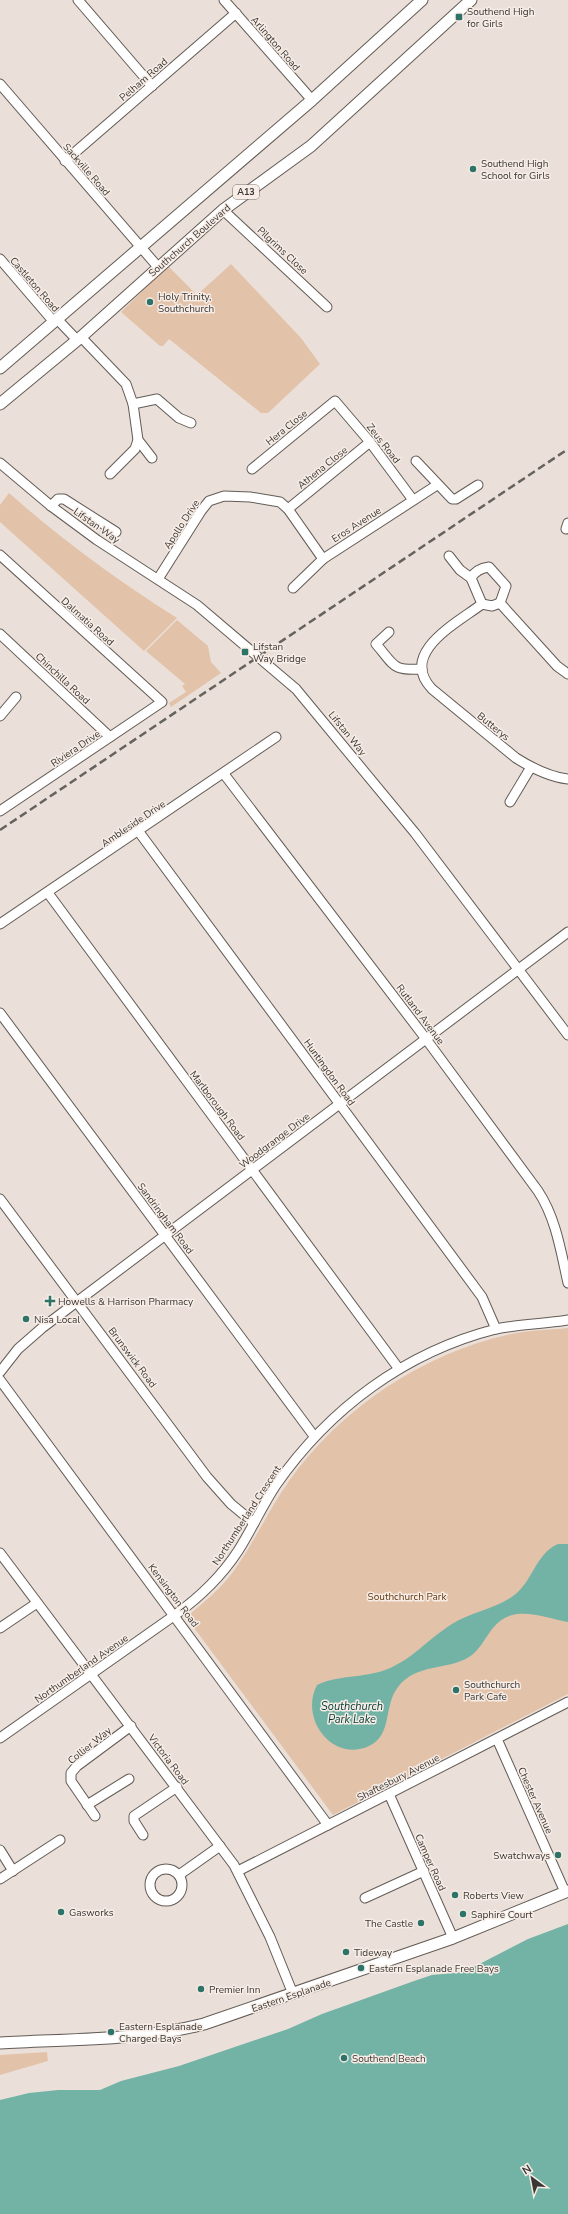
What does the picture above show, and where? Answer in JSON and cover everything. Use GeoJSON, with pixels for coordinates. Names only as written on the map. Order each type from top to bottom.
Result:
{"type":"FeatureCollection","features":[{"type":"Feature","properties":{"kind":"main road","name":"A13"},"geometry":{"type":"LineString","coordinates":[[0,368],[312,100],[422,0]]}},
{"type":"Feature","properties":{"kind":"main road","name":"Southchurch Boulevard"},"geometry":{"type":"LineString","coordinates":[[0,404],[79,339],[158,266],[223,210],[311,146],[471,0]]}},
{"type":"Feature","properties":{"kind":"main road","name":"Eastern Esplanade"},"geometry":{"type":"LineString","coordinates":[[0,2043],[148,2035],[176,2031],[204,2024],[453,1938],[566,1892]]}},
{"type":"Feature","properties":{"kind":"street"},"geometry":{"type":"LineString","coordinates":[[78,0],[152,86]]}},
{"type":"Feature","properties":{"kind":"street","name":"Arlington Road"},"geometry":{"type":"LineString","coordinates":[[224,0],[312,100]]}},
{"type":"Feature","properties":{"kind":"street","name":"Pelham Road"},"geometry":{"type":"LineString","coordinates":[[65,161],[236,13]]}},
{"type":"Feature","properties":{"kind":"street","name":"Sackville Road"},"geometry":{"type":"LineString","coordinates":[[0,84],[65,161],[158,266]]}},
{"type":"Feature","properties":{"kind":"street","name":"Pilgrims Close"},"geometry":{"type":"LineString","coordinates":[[223,210],[327,307]]}},
{"type":"Feature","properties":{"kind":"street","name":"Castleton Road"},"geometry":{"type":"LineString","coordinates":[[0,259],[56,321],[79,339],[126,384],[133,404],[138,440]]}},
{"type":"Feature","properties":{"kind":"street"},"geometry":{"type":"LineString","coordinates":[[133,404],[157,399],[179,418],[191,423]]}},
{"type":"Feature","properties":{"kind":"street","name":"Zeus Road"},"geometry":{"type":"LineString","coordinates":[[335,401],[370,442],[413,500]]}},
{"type":"Feature","properties":{"kind":"street","name":"Hera Close"},"geometry":{"type":"LineString","coordinates":[[252,469],[335,401]]}},
{"type":"Feature","properties":{"kind":"street"},"geometry":{"type":"LineString","coordinates":[[138,440],[152,458]]}},
{"type":"Feature","properties":{"kind":"street"},"geometry":{"type":"LineString","coordinates":[[110,474],[135,449],[138,440]]}},
{"type":"Feature","properties":{"kind":"street","name":"Athena Close"},"geometry":{"type":"LineString","coordinates":[[288,509],[370,442]]}},
{"type":"Feature","properties":{"kind":"street"},"geometry":{"type":"LineString","coordinates":[[416,461],[437,485],[452,499],[456,499],[478,486]]}},
{"type":"Feature","properties":{"kind":"street","name":"Lifstan Way"},"geometry":{"type":"LineString","coordinates":[[0,463],[51,506],[97,540],[197,605],[296,689],[415,832],[568,1035]]}},
{"type":"Feature","properties":{"kind":"street","name":"Eros Avenue"},"geometry":{"type":"LineString","coordinates":[[293,588],[324,559],[437,485]]}},
{"type":"Feature","properties":{"kind":"street","name":"Apollo Drive"},"geometry":{"type":"LineString","coordinates":[[158,579],[209,502],[224,496],[250,497],[280,502],[288,509],[324,559]]}},
{"type":"Feature","properties":{"kind":"street","name":"Lifstan Way"},"geometry":{"type":"LineString","coordinates":[[51,506],[58,499],[64,499],[116,532]]}},
{"type":"Feature","properties":{"kind":"street","name":"Dalmatia Road"},"geometry":{"type":"LineString","coordinates":[[0,555],[162,702]]}},
{"type":"Feature","properties":{"kind":"street"},"geometry":{"type":"LineString","coordinates":[[449,556],[460,570],[471,578],[482,604]]}},
{"type":"Feature","properties":{"kind":"street"},"geometry":{"type":"LineString","coordinates":[[471,578],[473,574],[484,568],[489,567],[494,571],[506,586],[500,604]]}},
{"type":"Feature","properties":{"kind":"street"},"geometry":{"type":"LineString","coordinates":[[389,632],[376,644],[395,666],[403,671],[422,669],[423,658],[431,643],[482,604],[492,606],[500,604]]}},
{"type":"Feature","properties":{"kind":"street"},"geometry":{"type":"LineString","coordinates":[[500,604],[557,666],[568,674]]}},
{"type":"Feature","properties":{"kind":"street","name":"Chinchilla Road"},"geometry":{"type":"LineString","coordinates":[[0,634],[110,737]]}},
{"type":"Feature","properties":{"kind":"street","name":"Butterys"},"geometry":{"type":"LineString","coordinates":[[422,669],[423,677],[432,690],[516,758],[531,767],[559,778],[568,779]]}},
{"type":"Feature","properties":{"kind":"street"},"geometry":{"type":"LineString","coordinates":[[1,714],[16,697]]}},
{"type":"Feature","properties":{"kind":"street","name":"Riviera Drive"},"geometry":{"type":"LineString","coordinates":[[0,811],[162,702]]}},
{"type":"Feature","properties":{"kind":"street","name":"Ambleside Drive"},"geometry":{"type":"LineString","coordinates":[[0,924],[139,832],[276,737]]}},
{"type":"Feature","properties":{"kind":"street"},"geometry":{"type":"LineString","coordinates":[[510,802],[531,767]]}},
{"type":"Feature","properties":{"kind":"street","name":"Rutland Avenue"},"geometry":{"type":"LineString","coordinates":[[224,774],[426,1039],[544,1200],[553,1223],[568,1283]]}},
{"type":"Feature","properties":{"kind":"street","name":"Huntingdon Road"},"geometry":{"type":"LineString","coordinates":[[139,832],[482,1297],[496,1329]]}},
{"type":"Feature","properties":{"kind":"street","name":"Marlborough Road"},"geometry":{"type":"LineString","coordinates":[[48,893],[400,1370]]}},
{"type":"Feature","properties":{"kind":"street","name":"Woodgrange Drive"},"geometry":{"type":"LineString","coordinates":[[0,1372],[25,1342],[568,932]]}},
{"type":"Feature","properties":{"kind":"street","name":"Sandringham Road"},"geometry":{"type":"LineString","coordinates":[[0,1013],[314,1436]]}},
{"type":"Feature","properties":{"kind":"street","name":"Brunswick Road"},"geometry":{"type":"LineString","coordinates":[[0,1199],[207,1477],[231,1504],[254,1523]]}},
{"type":"Feature","properties":{"kind":"street","name":"Northumberland Crescent"},"geometry":{"type":"LineString","coordinates":[[175,1615],[212,1585],[238,1550],[276,1485],[314,1436],[344,1408],[369,1388],[400,1370],[460,1341],[496,1329],[568,1320]]}},
{"type":"Feature","properties":{"kind":"street","name":"Kensington Road"},"geometry":{"type":"LineString","coordinates":[[0,1380],[175,1615],[328,1825]]}},
{"type":"Feature","properties":{"kind":"street","name":"Victoria Road"},"geometry":{"type":"LineString","coordinates":[[0,1553],[177,1787],[238,1871],[270,1937],[293,1994]]}},
{"type":"Feature","properties":{"kind":"street"},"geometry":{"type":"LineString","coordinates":[[0,1628],[37,1603]]}},
{"type":"Feature","properties":{"kind":"street","name":"Northumberland Avenue"},"geometry":{"type":"LineString","coordinates":[[0,1738],[175,1615]]}},
{"type":"Feature","properties":{"kind":"street","name":"Shaftesbury Avenue"},"geometry":{"type":"LineString","coordinates":[[238,1871],[568,1702]]}},
{"type":"Feature","properties":{"kind":"street","name":"Collier Way"},"geometry":{"type":"LineString","coordinates":[[95,1816],[71,1781],[71,1773],[77,1766],[131,1726]]}},
{"type":"Feature","properties":{"kind":"street","name":"Chester Avenue"},"geometry":{"type":"LineString","coordinates":[[497,1739],[566,1892]]}},
{"type":"Feature","properties":{"kind":"street"},"geometry":{"type":"LineString","coordinates":[[87,1806],[129,1780]]}},
{"type":"Feature","properties":{"kind":"street"},"geometry":{"type":"LineString","coordinates":[[143,1836],[134,1821],[134,1816],[177,1787]]}},
{"type":"Feature","properties":{"kind":"street","name":"Camper Road"},"geometry":{"type":"LineString","coordinates":[[389,1794],[453,1938]]}},
{"type":"Feature","properties":{"kind":"street"},"geometry":{"type":"LineString","coordinates":[[0,1879],[60,1840]]}},
{"type":"Feature","properties":{"kind":"street"},"geometry":{"type":"LineString","coordinates":[[179,1875],[220,1846]]}},
{"type":"Feature","properties":{"kind":"street"},"geometry":{"type":"LineString","coordinates":[[0,1850],[13,1871]]}},
{"type":"Feature","properties":{"kind":"street"},"geometry":{"type":"LineString","coordinates":[[365,1898],[424,1871]]}},
{"type":"Feature","properties":{"kind":"green space"},"geometry":{"type":"Polygon","coordinates":[[[231,264],[301,338],[320,364],[268,413],[261,413],[169,339],[163,346],[160,346],[121,312],[168,266],[197,295],[231,264]]]}},
{"type":"Feature","properties":{"kind":"green space"},"geometry":{"type":"Polygon","coordinates":[[[9,493],[90,559],[177,618],[144,651],[0,522],[0,505],[9,493]]]}},
{"type":"Feature","properties":{"kind":"green space"},"geometry":{"type":"Polygon","coordinates":[[[177,620],[208,646],[211,662],[221,673],[171,707],[169,703],[186,692],[182,686],[185,684],[146,651],[177,620]]]}},
{"type":"Feature","properties":{"kind":"green space","name":"Southchurch Park"},"geometry":{"type":"Polygon","coordinates":[[[568,1328],[568,1694],[333,1815],[186,1617],[212,1595],[230,1576],[289,1481],[333,1430],[359,1407],[386,1387],[446,1355],[478,1343],[511,1334],[568,1328]]]}},
{"type":"Feature","properties":{"kind":"green space"},"geometry":{"type":"Polygon","coordinates":[[[47,2052],[48,2061],[0,2075],[0,2055],[47,2052]]]}},
{"type":"Feature","properties":{"kind":"water","name":"Southchurch Park Lake"},"geometry":{"type":"Polygon","coordinates":[[[558,1544],[568,1544],[568,1622],[530,1614],[517,1614],[508,1617],[500,1621],[495,1626],[481,1646],[469,1657],[451,1664],[413,1674],[405,1679],[393,1695],[385,1728],[377,1741],[369,1746],[356,1750],[343,1748],[332,1743],[323,1735],[316,1724],[312,1711],[313,1698],[317,1685],[333,1680],[377,1673],[403,1661],[452,1624],[467,1616],[499,1604],[513,1596],[520,1590],[544,1554],[558,1544]]]}},
{"type":"Feature","properties":{"kind":"water","name":"Southend Beach"},"geometry":{"type":"Polygon","coordinates":[[[568,1924],[568,2214],[0,2214],[0,2100],[29,2093],[58,2090],[100,2090],[121,2081],[179,2066],[288,2029],[322,2014],[432,1975],[464,1972],[528,1939],[568,1924]]]}},
{"type":"Feature","properties":{"kind":"railway"},"geometry":{"type":"LineString","coordinates":[[0,830],[568,449]]}},
{"type":"Feature","properties":{"kind":"place","name":"Southend High for Girls"},"geometry":{"type":"Point","coordinates":[459,17]}},
{"type":"Feature","properties":{"kind":"place","name":"Southend High School for Girls"},"geometry":{"type":"Point","coordinates":[473,169]}},
{"type":"Feature","properties":{"kind":"place","name":"Holy Trinity, Southchurch"},"geometry":{"type":"Point","coordinates":[150,302]}},
{"type":"Feature","properties":{"kind":"place","name":"Lifstan Way Bridge"},"geometry":{"type":"Point","coordinates":[245,652]}},
{"type":"Feature","properties":{"kind":"place","name":"Howells & Harrison Pharmacy"},"geometry":{"type":"Point","coordinates":[50,1301]}},
{"type":"Feature","properties":{"kind":"place","name":"Nisa Local"},"geometry":{"type":"Point","coordinates":[26,1319]}},
{"type":"Feature","properties":{"kind":"place","name":"Southchurch Park Cafe"},"geometry":{"type":"Point","coordinates":[456,1690]}},
{"type":"Feature","properties":{"kind":"place","name":"Swatchways"},"geometry":{"type":"Point","coordinates":[558,1855]}},
{"type":"Feature","properties":{"kind":"place","name":"Roberts View"},"geometry":{"type":"Point","coordinates":[455,1895]}},
{"type":"Feature","properties":{"kind":"place","name":"Gasworks"},"geometry":{"type":"Point","coordinates":[61,1912]}},
{"type":"Feature","properties":{"kind":"place","name":"Saphire Court"},"geometry":{"type":"Point","coordinates":[463,1914]}},
{"type":"Feature","properties":{"kind":"place","name":"The Castle"},"geometry":{"type":"Point","coordinates":[421,1923]}},
{"type":"Feature","properties":{"kind":"place","name":"Tideway"},"geometry":{"type":"Point","coordinates":[346,1952]}},
{"type":"Feature","properties":{"kind":"place","name":"Eastern Esplanade Free Bays"},"geometry":{"type":"Point","coordinates":[361,1968]}},
{"type":"Feature","properties":{"kind":"place","name":"Premier Inn"},"geometry":{"type":"Point","coordinates":[201,1989]}},
{"type":"Feature","properties":{"kind":"place","name":"Eastern Esplanade Charged Bays"},"geometry":{"type":"Point","coordinates":[111,2032]}},
{"type":"Feature","properties":{"kind":"place","name":"Southend Beach"},"geometry":{"type":"Point","coordinates":[344,2058]}}]}
